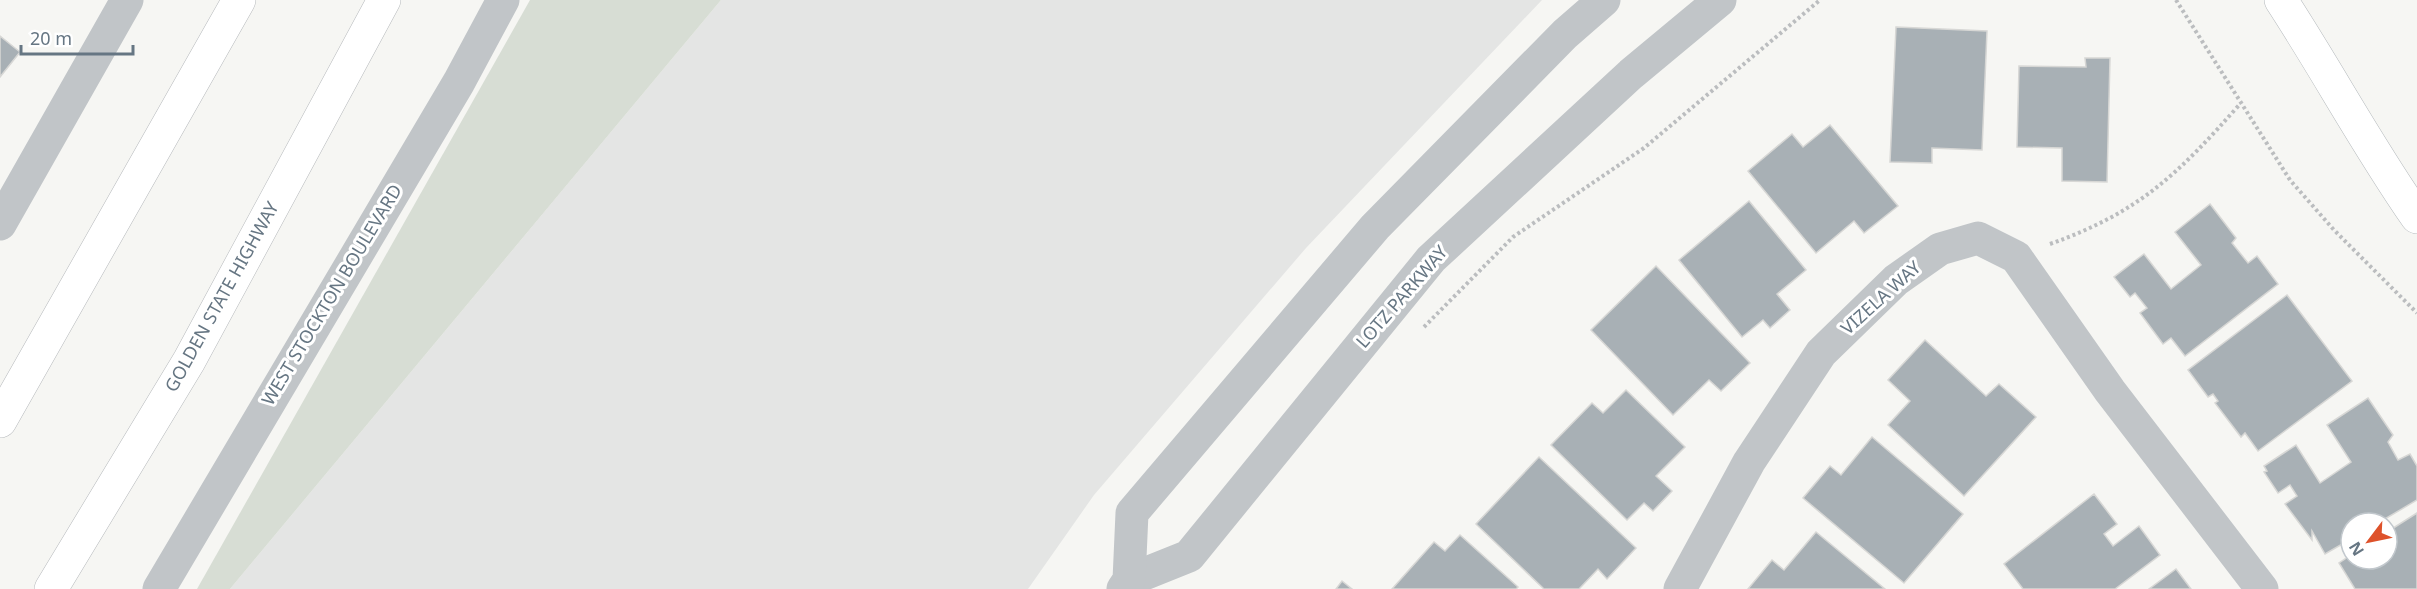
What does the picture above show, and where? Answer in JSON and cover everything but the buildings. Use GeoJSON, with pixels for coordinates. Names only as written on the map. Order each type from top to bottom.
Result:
{"type":"FeatureCollection","features":[{"type":"Feature","properties":{"kind":"main road"},"geometry":{"type":"LineString","coordinates":[[0,421],[239,0]]}},
{"type":"Feature","properties":{"kind":"main road","name":"GOLDEN STATE HIGHWAY"},"geometry":{"type":"LineString","coordinates":[[51,589],[189,361],[384,0]]}},
{"type":"Feature","properties":{"kind":"main road"},"geometry":{"type":"LineString","coordinates":[[2281,0],[2320,60],[2376,157],[2417,217]]}},
{"type":"Feature","properties":{"kind":"main road"},"geometry":{"type":"LineString","coordinates":[[2376,157],[2417,199]]}},
{"type":"Feature","properties":{"kind":"street"},"geometry":{"type":"LineString","coordinates":[[0,224],[127,0]]}},
{"type":"Feature","properties":{"kind":"street","name":"WEST STOCKTON BOULEVARD"},"geometry":{"type":"LineString","coordinates":[[159,589],[459,82],[503,0]]}},
{"type":"Feature","properties":{"kind":"street","name":"LOTZ PARKWAY"},"geometry":{"type":"LineString","coordinates":[[1604,0],[1565,34],[1375,227],[1132,513],[1126,585],[1189,556],[1431,260],[1631,74],[1720,0]]}},
{"type":"Feature","properties":{"kind":"street","name":"VIZELA WAY"},"geometry":{"type":"LineString","coordinates":[[1680,589],[1749,462],[1821,353],[1896,280],[1940,249],[1978,238],[2016,257],[2110,391],[2262,589]]}},
{"type":"Feature","properties":{"kind":"path"},"geometry":{"type":"LineString","coordinates":[[1433,320],[1514,237],[1644,148],[1820,0]]}},
{"type":"Feature","properties":{"kind":"path"},"geometry":{"type":"LineString","coordinates":[[2176,0],[2284,170],[2312,206],[2417,313]]}},
{"type":"Feature","properties":{"kind":"path"},"geometry":{"type":"LineString","coordinates":[[2016,257],[2104,222],[2153,193],[2196,154],[2240,104]]}},
{"type":"Feature","properties":{"kind":"shaded area"},"geometry":{"type":"Polygon","coordinates":[[[530,0],[721,0],[230,589],[197,589],[530,0]]]}},
{"type":"Feature","properties":{"kind":"shaded area"},"geometry":{"type":"Polygon","coordinates":[[[721,0],[1542,0],[1306,248],[1094,495],[1028,589],[230,589],[721,0]]]}}]}
